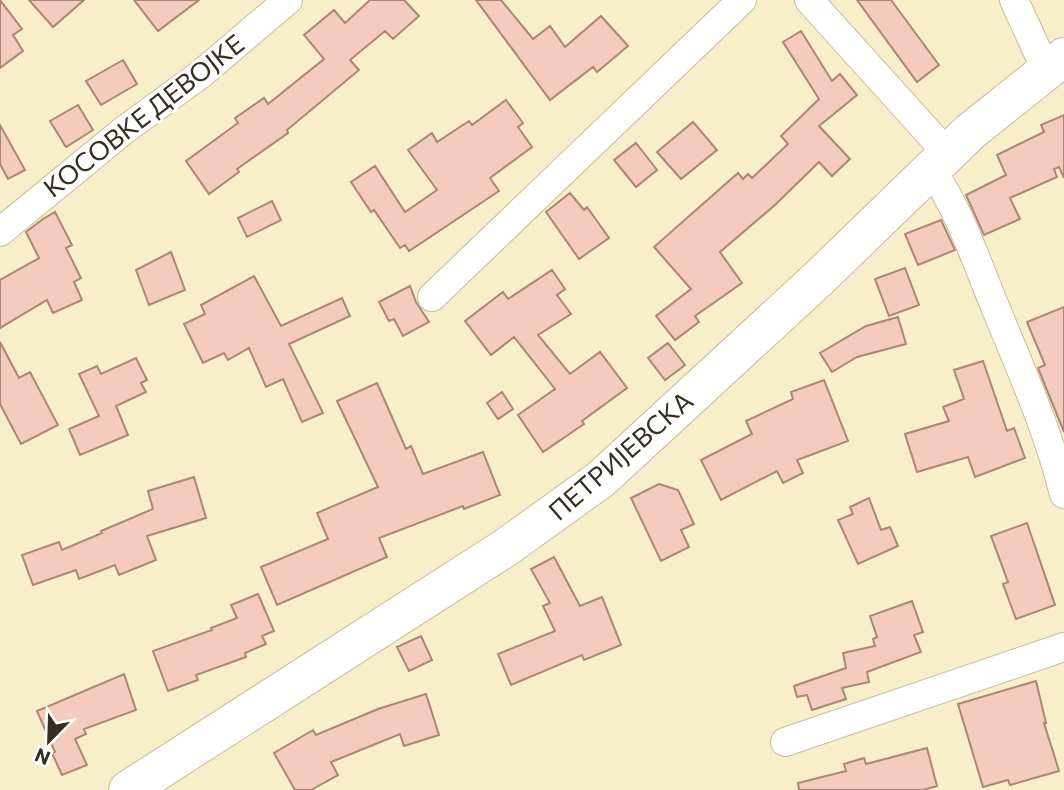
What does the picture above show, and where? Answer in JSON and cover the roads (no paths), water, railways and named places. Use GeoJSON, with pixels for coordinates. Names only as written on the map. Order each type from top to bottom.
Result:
{"type":"FeatureCollection","features":[{"type":"Feature","properties":{"kind":"main road","name":"ПЕТРИЈЕВСКА"},"geometry":{"type":"LineString","coordinates":[[128,790],[506,548],[585,492],[818,279],[998,107],[1055,63]]}},
{"type":"Feature","properties":{"kind":"street","name":"КОСОВКЕ ДЕВОЈКЕ"},"geometry":{"type":"LineString","coordinates":[[0,232],[123,131],[201,74],[288,0]]}},
{"type":"Feature","properties":{"kind":"street"},"geometry":{"type":"LineString","coordinates":[[432,297],[742,0]]}},
{"type":"Feature","properties":{"kind":"street"},"geometry":{"type":"LineString","coordinates":[[809,0],[939,161],[950,196],[1059,456],[1064,494]]}},
{"type":"Feature","properties":{"kind":"street"},"geometry":{"type":"LineString","coordinates":[[1014,0],[1055,63]]}},
{"type":"Feature","properties":{"kind":"street"},"geometry":{"type":"LineString","coordinates":[[785,742],[1064,647]]}}]}
